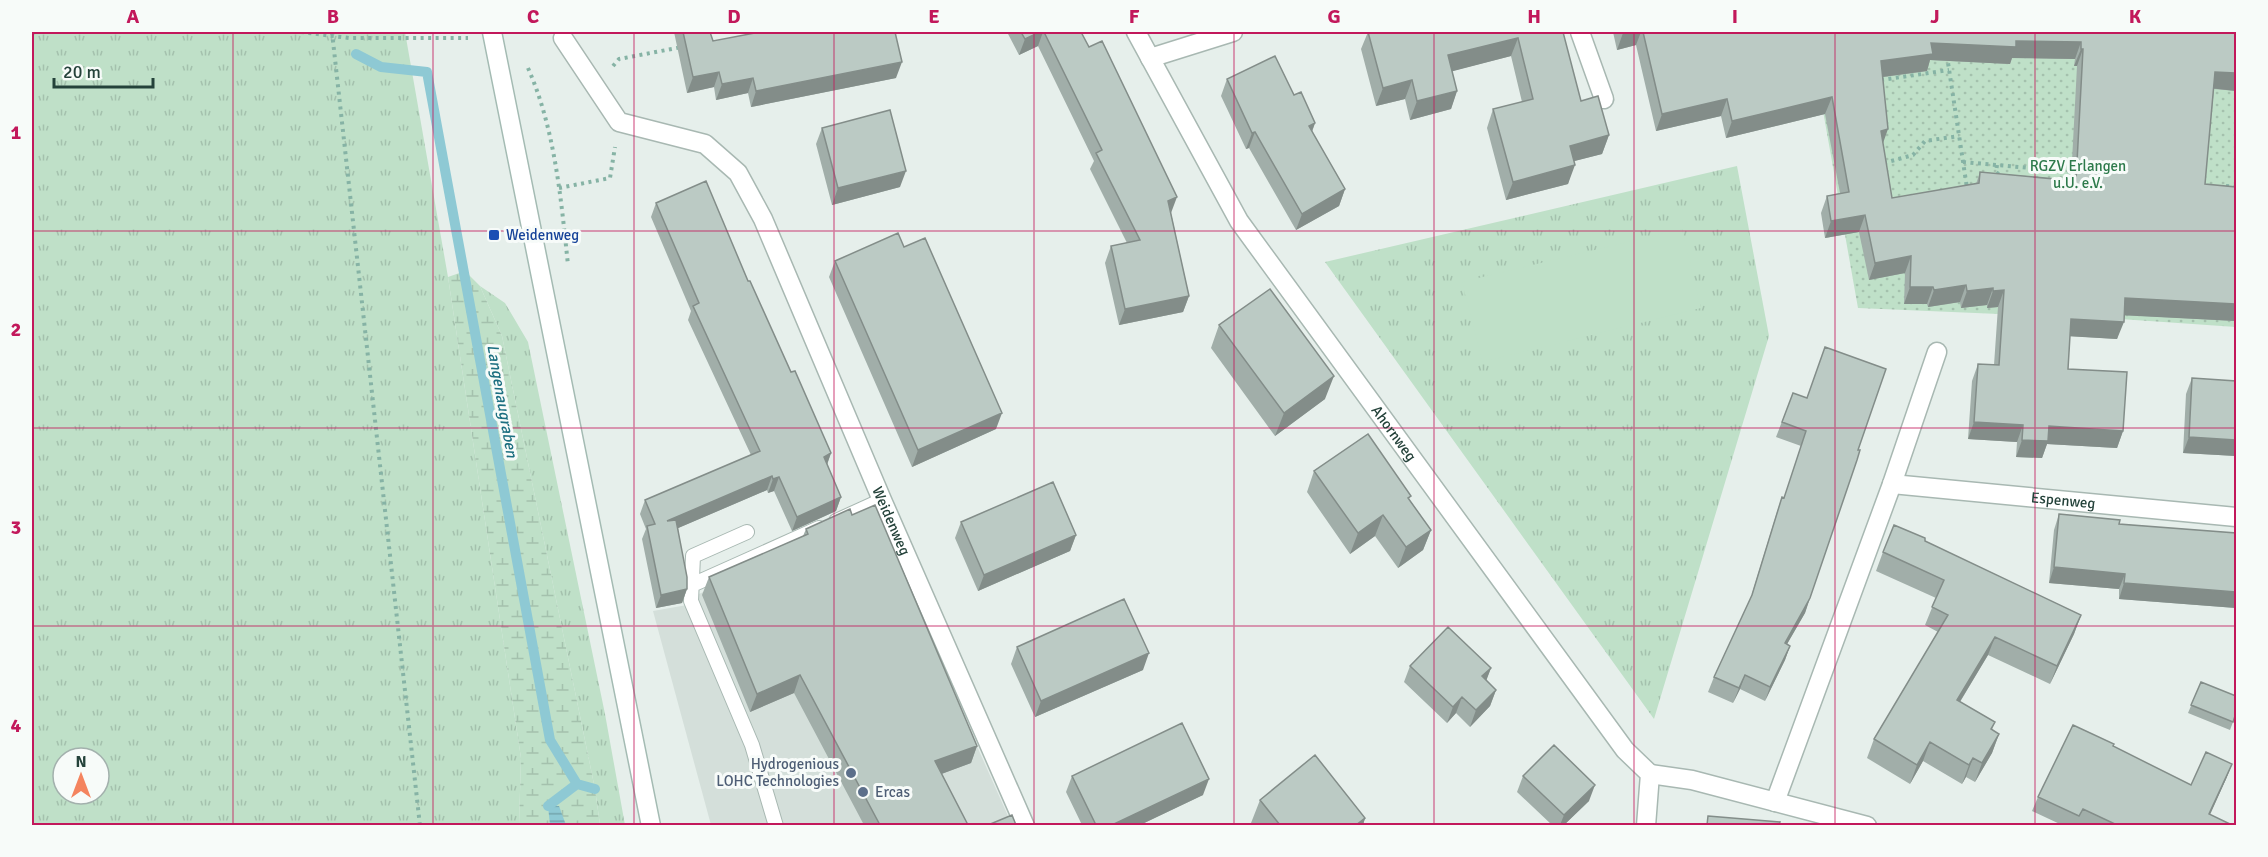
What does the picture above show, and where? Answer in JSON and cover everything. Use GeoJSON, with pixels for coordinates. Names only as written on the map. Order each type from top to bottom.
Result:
{"type":"FeatureCollection","features":[{"type":"Feature","properties":{"kind":"street","name":"Ahornweg"},"geometry":{"type":"LineString","coordinates":[[1136,32],[1239,221],[1625,750],[1650,774]]}},
{"type":"Feature","properties":{"kind":"street"},"geometry":{"type":"LineString","coordinates":[[1150,58],[1233,32]]}},
{"type":"Feature","properties":{"kind":"street"},"geometry":{"type":"LineString","coordinates":[[1580,32],[1604,99]]}},
{"type":"Feature","properties":{"kind":"street"},"geometry":{"type":"LineString","coordinates":[[493,34],[651,825]]}},
{"type":"Feature","properties":{"kind":"street"},"geometry":{"type":"LineString","coordinates":[[562,35],[619,122]]}},
{"type":"Feature","properties":{"kind":"street","name":"Weidenweg"},"geometry":{"type":"LineString","coordinates":[[619,122],[705,144],[738,173],[763,219],[882,500],[1025,825]]}},
{"type":"Feature","properties":{"kind":"street"},"geometry":{"type":"LineString","coordinates":[[1775,802],[1892,484],[1937,352]]}},
{"type":"Feature","properties":{"kind":"street","name":"Espenweg"},"geometry":{"type":"LineString","coordinates":[[1892,484],[2236,517]]}},
{"type":"Feature","properties":{"kind":"street"},"geometry":{"type":"LineString","coordinates":[[1646,825],[1650,774],[1692,780],[1868,825]]}},
{"type":"Feature","properties":{"kind":"lane"},"geometry":{"type":"LineString","coordinates":[[692,585],[882,500]]}},
{"type":"Feature","properties":{"kind":"lane"},"geometry":{"type":"LineString","coordinates":[[747,532],[693,556],[691,601],[752,745],[776,825]]}},
{"type":"Feature","properties":{"kind":"path"},"geometry":{"type":"LineString","coordinates":[[301,32],[493,34]]}},
{"type":"Feature","properties":{"kind":"path"},"geometry":{"type":"LineString","coordinates":[[333,34],[420,825]]}},
{"type":"Feature","properties":{"kind":"path"},"geometry":{"type":"LineString","coordinates":[[594,86],[619,59],[685,46]]}},
{"type":"Feature","properties":{"kind":"path"},"geometry":{"type":"LineString","coordinates":[[1947,51],[1968,195]]}},
{"type":"Feature","properties":{"kind":"path"},"geometry":{"type":"LineString","coordinates":[[1876,81],[1949,70]]}},
{"type":"Feature","properties":{"kind":"path"},"geometry":{"type":"LineString","coordinates":[[559,188],[610,178],[619,122]]}},
{"type":"Feature","properties":{"kind":"path"},"geometry":{"type":"LineString","coordinates":[[1879,168],[1886,161],[1913,155],[1925,141],[1959,136]]}},
{"type":"Feature","properties":{"kind":"path"},"geometry":{"type":"LineString","coordinates":[[1963,162],[2077,172]]}},
{"type":"Feature","properties":{"kind":"path"},"geometry":{"type":"LineString","coordinates":[[1997,165],[1996,172],[2003,179]]}},
{"type":"Feature","properties":{"kind":"path"},"geometry":{"type":"LineString","coordinates":[[2056,171],[2056,179]]}},
{"type":"Feature","properties":{"kind":"path"},"geometry":{"type":"LineString","coordinates":[[2225,186],[2236,187]]}},
{"type":"Feature","properties":{"kind":"shaded area"},"geometry":{"type":"Polygon","coordinates":[[[873,512],[1012,825],[711,825],[653,611],[687,605],[699,594],[873,512]]]}},
{"type":"Feature","properties":{"kind":"green space"},"geometry":{"type":"Polygon","coordinates":[[[32,32],[405,32],[448,277],[521,758],[519,825],[32,825],[32,32]]]}},
{"type":"Feature","properties":{"kind":"green space","name":"RGZV Erlangen u.U. e.V."},"geometry":{"type":"Polygon","coordinates":[[[1809,32],[2133,32],[2236,41],[2236,327],[2120,319],[1858,308],[1809,32]]]}},
{"type":"Feature","properties":{"kind":"green space"},"geometry":{"type":"Polygon","coordinates":[[[1737,166],[1769,336],[1654,719],[1325,262],[1737,166]]]}},
{"type":"Feature","properties":{"kind":"green space"},"geometry":{"type":"Polygon","coordinates":[[[1682,229],[1701,308],[1482,362],[1462,282],[1682,229]]]}},
{"type":"Feature","properties":{"kind":"green space"},"geometry":{"type":"Polygon","coordinates":[[[465,271],[480,286],[502,336],[595,789],[600,825],[519,825],[521,758],[448,277],[465,271]]]}},
{"type":"Feature","properties":{"kind":"green space"},"geometry":{"type":"Polygon","coordinates":[[[480,286],[505,303],[528,342],[605,714],[625,825],[600,825],[595,789],[502,336],[480,286]]]}},
{"type":"Feature","properties":{"kind":"water"},"geometry":{"type":"Polygon","coordinates":[[[548,806],[559,806],[566,825],[550,825],[548,806]]]}},
{"type":"Feature","properties":{"kind":"building"},"geometry":{"type":"Polygon","coordinates":[[[683,32],[710,32],[713,41],[760,32],[895,32],[902,62],[756,91],[753,78],[722,84],[719,72],[693,77],[683,32]]]}},
{"type":"Feature","properties":{"kind":"building"},"geometry":{"type":"Polygon","coordinates":[[[1021,32],[1040,32],[1025,39],[1021,32]]]}},
{"type":"Feature","properties":{"kind":"building"},"geometry":{"type":"Polygon","coordinates":[[[1044,32],[1081,32],[1089,47],[1102,41],[1177,197],[1168,201],[1189,296],[1125,309],[1111,246],[1140,240],[1096,153],[1102,150],[1044,32]]]}},
{"type":"Feature","properties":{"kind":"building"},"geometry":{"type":"Polygon","coordinates":[[[1368,32],[1563,32],[1581,101],[1598,96],[1609,135],[1570,146],[1575,165],[1513,182],[1493,109],[1533,99],[1518,38],[1448,55],[1457,91],[1417,101],[1412,80],[1383,88],[1368,32]]]}},
{"type":"Feature","properties":{"kind":"building","name":"RGZV Erlangen u.U. e.V."},"geometry":{"type":"Polygon","coordinates":[[[1643,32],[2236,32],[2236,73],[2215,72],[2205,184],[2236,187],[2236,304],[2125,298],[2124,322],[2071,319],[2068,369],[2127,372],[2123,431],[2049,426],[2048,441],[2022,440],[2023,425],[1974,422],[1978,364],[1999,365],[2004,290],[1993,291],[1993,288],[1967,291],[1966,285],[1934,290],[1933,287],[1910,287],[1911,256],[1875,263],[1865,215],[1831,221],[1827,196],[1849,192],[1832,97],[1732,121],[1727,99],[1662,114],[1643,32]],[[2016,41],[2016,47],[1931,43],[1933,54],[1881,61],[1888,129],[1881,131],[1892,198],[1979,183],[1980,172],[2076,181],[2083,49],[2081,49],[2081,42],[2016,41]]]}},
{"type":"Feature","properties":{"kind":"building"},"geometry":{"type":"Polygon","coordinates":[[[1275,56],[1294,95],[1301,92],[1315,123],[1309,126],[1345,189],[1302,214],[1255,132],[1252,133],[1227,79],[1275,56]]]}},
{"type":"Feature","properties":{"kind":"building"},"geometry":{"type":"Polygon","coordinates":[[[890,110],[906,171],[838,188],[822,128],[890,110]]]}},
{"type":"Feature","properties":{"kind":"building"},"geometry":{"type":"Polygon","coordinates":[[[706,181],[748,281],[750,281],[791,372],[795,371],[831,453],[824,457],[841,497],[797,517],[779,477],[773,479],[772,476],[667,521],[676,520],[687,577],[687,589],[661,595],[647,526],[655,524],[645,500],[760,451],[693,306],[699,303],[656,203],[706,181]]]}},
{"type":"Feature","properties":{"kind":"building"},"geometry":{"type":"Polygon","coordinates":[[[898,233],[904,247],[925,238],[1002,413],[918,450],[835,261],[898,233]]]}},
{"type":"Feature","properties":{"kind":"building"},"geometry":{"type":"Polygon","coordinates":[[[1270,289],[1334,376],[1284,413],[1219,325],[1270,289]]]}},
{"type":"Feature","properties":{"kind":"building"},"geometry":{"type":"Polygon","coordinates":[[[1825,347],[1886,369],[1810,598],[1785,643],[1790,646],[1770,687],[1745,675],[1739,688],[1714,677],[1752,595],[1782,497],[1784,498],[1806,431],[1782,422],[1793,393],[1807,398],[1825,347]]]}},
{"type":"Feature","properties":{"kind":"building"},"geometry":{"type":"Polygon","coordinates":[[[2192,378],[2236,381],[2236,440],[2189,437],[2192,378]]]}},
{"type":"Feature","properties":{"kind":"building"},"geometry":{"type":"Polygon","coordinates":[[[1368,434],[1411,496],[1408,498],[1431,530],[1406,547],[1383,515],[1358,533],[1314,471],[1368,434]]]}},
{"type":"Feature","properties":{"kind":"building"},"geometry":{"type":"Polygon","coordinates":[[[1053,482],[1076,535],[984,575],[961,522],[1053,482]]]}},
{"type":"Feature","properties":{"kind":"building"},"geometry":{"type":"Polygon","coordinates":[[[875,505],[977,746],[935,761],[968,825],[880,825],[800,675],[757,694],[709,577],[808,534],[806,529],[850,509],[852,515],[875,505]]]}},
{"type":"Feature","properties":{"kind":"building"},"geometry":{"type":"Polygon","coordinates":[[[2059,514],[2120,520],[2119,524],[2236,533],[2236,592],[2124,583],[2125,574],[2054,567],[2059,514]]]}},
{"type":"Feature","properties":{"kind":"building"},"geometry":{"type":"Polygon","coordinates":[[[1894,525],[2081,615],[2057,666],[1995,637],[1957,700],[1995,722],[1991,729],[1999,734],[1982,763],[1973,758],[1969,765],[1930,742],[1917,765],[1874,739],[1948,615],[1932,607],[1944,580],[1883,552],[1894,525]]]}},
{"type":"Feature","properties":{"kind":"building"},"geometry":{"type":"Polygon","coordinates":[[[1124,599],[1149,653],[1041,701],[1017,647],[1124,599]]]}},
{"type":"Feature","properties":{"kind":"building"},"geometry":{"type":"Polygon","coordinates":[[[1448,627],[1491,668],[1482,676],[1496,690],[1476,710],[1462,697],[1453,707],[1410,666],[1448,627]]]}},
{"type":"Feature","properties":{"kind":"building"},"geometry":{"type":"Polygon","coordinates":[[[2201,682],[2236,696],[2236,713],[2233,722],[2191,705],[2201,682]]]}},
{"type":"Feature","properties":{"kind":"building"},"geometry":{"type":"Polygon","coordinates":[[[1182,723],[1209,779],[1112,825],[1096,825],[1072,776],[1182,723]]]}},
{"type":"Feature","properties":{"kind":"building"},"geometry":{"type":"Polygon","coordinates":[[[2073,725],[2191,785],[2206,752],[2232,764],[2209,814],[2232,825],[2117,825],[2083,809],[2079,816],[2038,797],[2073,725]]]}},
{"type":"Feature","properties":{"kind":"building"},"geometry":{"type":"Polygon","coordinates":[[[1554,745],[1595,785],[1564,815],[1523,776],[1554,745]]]}},
{"type":"Feature","properties":{"kind":"building"},"geometry":{"type":"Polygon","coordinates":[[[1315,755],[1365,818],[1356,825],[1280,825],[1260,800],[1315,755]]]}},
{"type":"Feature","properties":{"kind":"building"},"geometry":{"type":"Polygon","coordinates":[[[1012,815],[1016,825],[988,825],[1012,815]]]}},
{"type":"Feature","properties":{"kind":"building"},"geometry":{"type":"Polygon","coordinates":[[[1708,816],[1780,822],[1779,825],[1707,825],[1708,816]]]}},
{"type":"Feature","properties":{"kind":"waterway","name":"Langenaugraben"},"geometry":{"type":"LineString","coordinates":[[356,54],[381,67],[427,72],[550,740],[577,784],[595,789]]}},
{"type":"Feature","properties":{"kind":"waterway"},"geometry":{"type":"LineString","coordinates":[[548,806],[577,784]]}},
{"type":"Feature","properties":{"kind":"place","name":"Weidenweg"},"geometry":{"type":"Point","coordinates":[494,235]}},
{"type":"Feature","properties":{"kind":"place","name":"Hydrogenious LOHC Technologies"},"geometry":{"type":"Point","coordinates":[851,773]}},
{"type":"Feature","properties":{"kind":"place","name":"Ercas"},"geometry":{"type":"Point","coordinates":[863,792]}}]}
